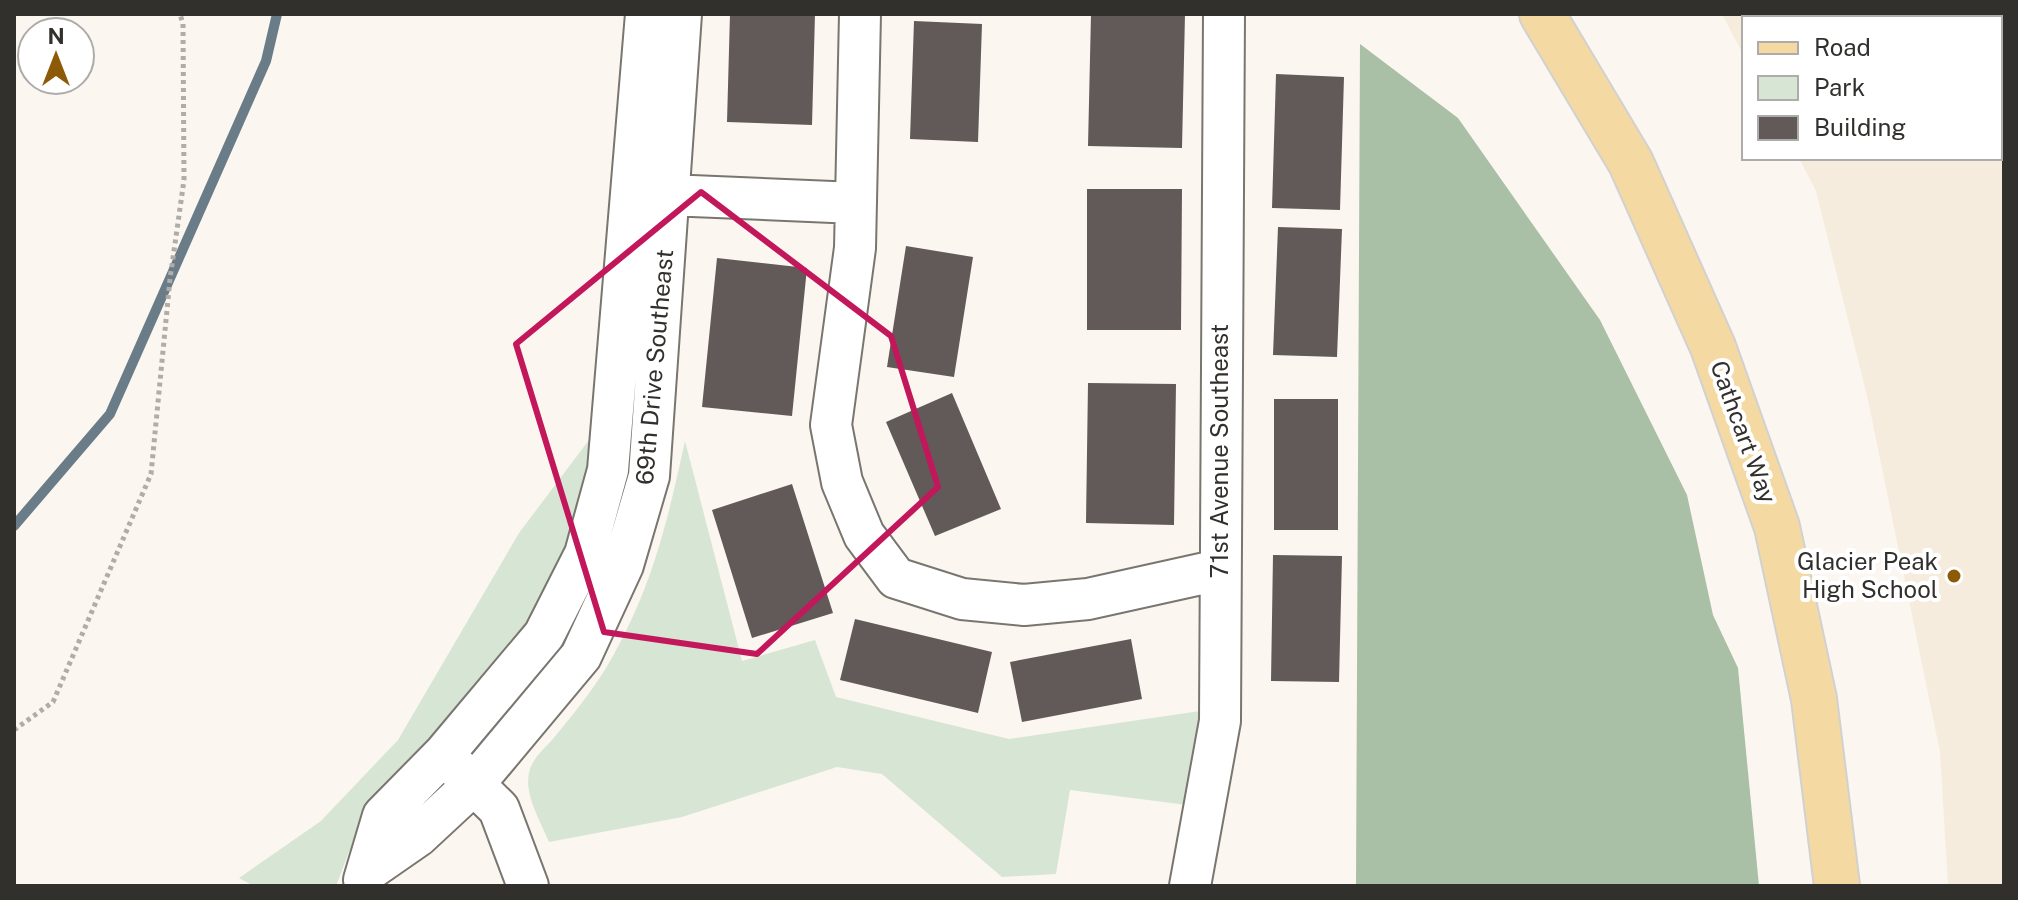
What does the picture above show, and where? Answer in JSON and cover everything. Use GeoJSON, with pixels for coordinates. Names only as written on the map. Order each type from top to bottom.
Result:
{"type":"FeatureCollection","features":[{"type":"Feature","properties":{"kind":"main road","name":"Cathcart Way"},"geometry":{"type":"LineString","coordinates":[[1542,14],[1631,163],[1713,347],[1777,527],[1814,699],[1837,886]]}},
{"type":"Feature","properties":{"kind":"street","name":"69th Drive Southeast"},"geometry":{"type":"LineString","coordinates":[[365,878],[418,836],[474,784],[581,656],[623,565],[649,476],[650,194],[646,14]]}},
{"type":"Feature","properties":{"kind":"street","name":"69th Drive Southeast"},"geometry":{"type":"LineString","coordinates":[[365,878],[383,816],[444,754],[544,635],[585,554],[608,470],[681,14]]}},
{"type":"Feature","properties":{"kind":"street"},"geometry":{"type":"LineString","coordinates":[[860,14],[855,248],[831,425],[842,482],[864,535],[896,578],[962,599],[1024,605],[1088,599],[1219,570]]}},
{"type":"Feature","properties":{"kind":"street","name":"71st Avenue Southeast"},"geometry":{"type":"LineString","coordinates":[[1190,886],[1220,721],[1224,14]]}},
{"type":"Feature","properties":{"kind":"street"},"geometry":{"type":"LineString","coordinates":[[650,194],[856,203]]}},
{"type":"Feature","properties":{"kind":"street"},"geometry":{"type":"LineString","coordinates":[[444,754],[499,809],[528,886]]}},
{"type":"Feature","properties":{"kind":"path"},"geometry":{"type":"LineString","coordinates":[[14,730],[53,702],[151,474],[170,279],[184,180],[183,24],[180,14]]}},
{"type":"Feature","properties":{"kind":"highlighted area"},"geometry":{"type":"Polygon","coordinates":[[[701,192],[891,336],[938,487],[757,654],[604,632],[516,344],[701,192]]]}},
{"type":"Feature","properties":{"kind":"shaded area","name":"Glacier Peak High School"},"geometry":{"type":"Polygon","coordinates":[[[1722,14],[2004,14],[2004,886],[1948,886],[1940,752],[1868,400],[1816,191],[1800,160],[2002,160],[2002,16],[1742,16],[1742,52],[1722,14]]]}},
{"type":"Feature","properties":{"kind":"green space"},"geometry":{"type":"Polygon","coordinates":[[[1864,14],[2004,14],[2004,81],[2002,16],[1864,14]]]}},
{"type":"Feature","properties":{"kind":"green space"},"geometry":{"type":"Polygon","coordinates":[[[1360,44],[1458,118],[1600,320],[1687,495],[1713,615],[1738,668],[1759,886],[1356,886],[1360,44]]]}},
{"type":"Feature","properties":{"kind":"green space"},"geometry":{"type":"Polygon","coordinates":[[[601,424],[566,563],[536,621],[415,759],[355,836],[336,886],[254,886],[239,878],[321,821],[398,740],[519,533],[601,424]]]}},
{"type":"Feature","properties":{"kind":"green space"},"geometry":{"type":"Polygon","coordinates":[[[685,441],[742,661],[815,640],[836,697],[1009,739],[1207,710],[1187,805],[1070,790],[1056,874],[1002,877],[882,774],[837,767],[682,817],[549,842],[531,799],[528,781],[531,767],[595,685],[628,628],[658,550],[685,441]]]}},
{"type":"Feature","properties":{"kind":"building"},"geometry":{"type":"Polygon","coordinates":[[[730,14],[815,14],[812,125],[727,122],[730,14]]]}},
{"type":"Feature","properties":{"kind":"building"},"geometry":{"type":"Polygon","coordinates":[[[1091,14],[1185,14],[1182,148],[1088,146],[1091,14]]]}},
{"type":"Feature","properties":{"kind":"building"},"geometry":{"type":"Polygon","coordinates":[[[914,21],[982,24],[978,142],[910,139],[914,21]]]}},
{"type":"Feature","properties":{"kind":"building"},"geometry":{"type":"Polygon","coordinates":[[[1276,74],[1344,77],[1340,210],[1272,208],[1276,74]]]}},
{"type":"Feature","properties":{"kind":"building"},"geometry":{"type":"Polygon","coordinates":[[[1087,189],[1182,189],[1181,330],[1087,330],[1087,189]]]}},
{"type":"Feature","properties":{"kind":"building"},"geometry":{"type":"Polygon","coordinates":[[[1278,227],[1342,229],[1337,357],[1273,355],[1278,227]]]}},
{"type":"Feature","properties":{"kind":"building"},"geometry":{"type":"Polygon","coordinates":[[[906,246],[973,257],[954,377],[887,367],[906,246]]]}},
{"type":"Feature","properties":{"kind":"building"},"geometry":{"type":"Polygon","coordinates":[[[717,258],[807,268],[792,416],[702,407],[717,258]]]}},
{"type":"Feature","properties":{"kind":"building"},"geometry":{"type":"Polygon","coordinates":[[[1088,383],[1176,384],[1174,525],[1086,523],[1088,383]]]}},
{"type":"Feature","properties":{"kind":"building"},"geometry":{"type":"Polygon","coordinates":[[[952,393],[1001,509],[935,536],[886,422],[952,393]]]}},
{"type":"Feature","properties":{"kind":"building"},"geometry":{"type":"Polygon","coordinates":[[[1274,399],[1338,399],[1338,530],[1274,530],[1274,399]]]}},
{"type":"Feature","properties":{"kind":"building"},"geometry":{"type":"Polygon","coordinates":[[[792,484],[833,613],[752,638],[712,510],[792,484]]]}},
{"type":"Feature","properties":{"kind":"building"},"geometry":{"type":"Polygon","coordinates":[[[1273,555],[1342,556],[1339,682],[1271,681],[1273,555]]]}},
{"type":"Feature","properties":{"kind":"building"},"geometry":{"type":"Polygon","coordinates":[[[855,619],[992,652],[978,713],[840,680],[855,619]]]}},
{"type":"Feature","properties":{"kind":"building"},"geometry":{"type":"Polygon","coordinates":[[[1131,639],[1142,699],[1022,722],[1010,662],[1131,639]]]}},
{"type":"Feature","properties":{"kind":"waterway"},"geometry":{"type":"LineString","coordinates":[[14,526],[110,414],[266,61],[277,14]]}},
{"type":"Feature","properties":{"kind":"place","name":"Glacier Peak High School"},"geometry":{"type":"Point","coordinates":[1954,576]}}]}
